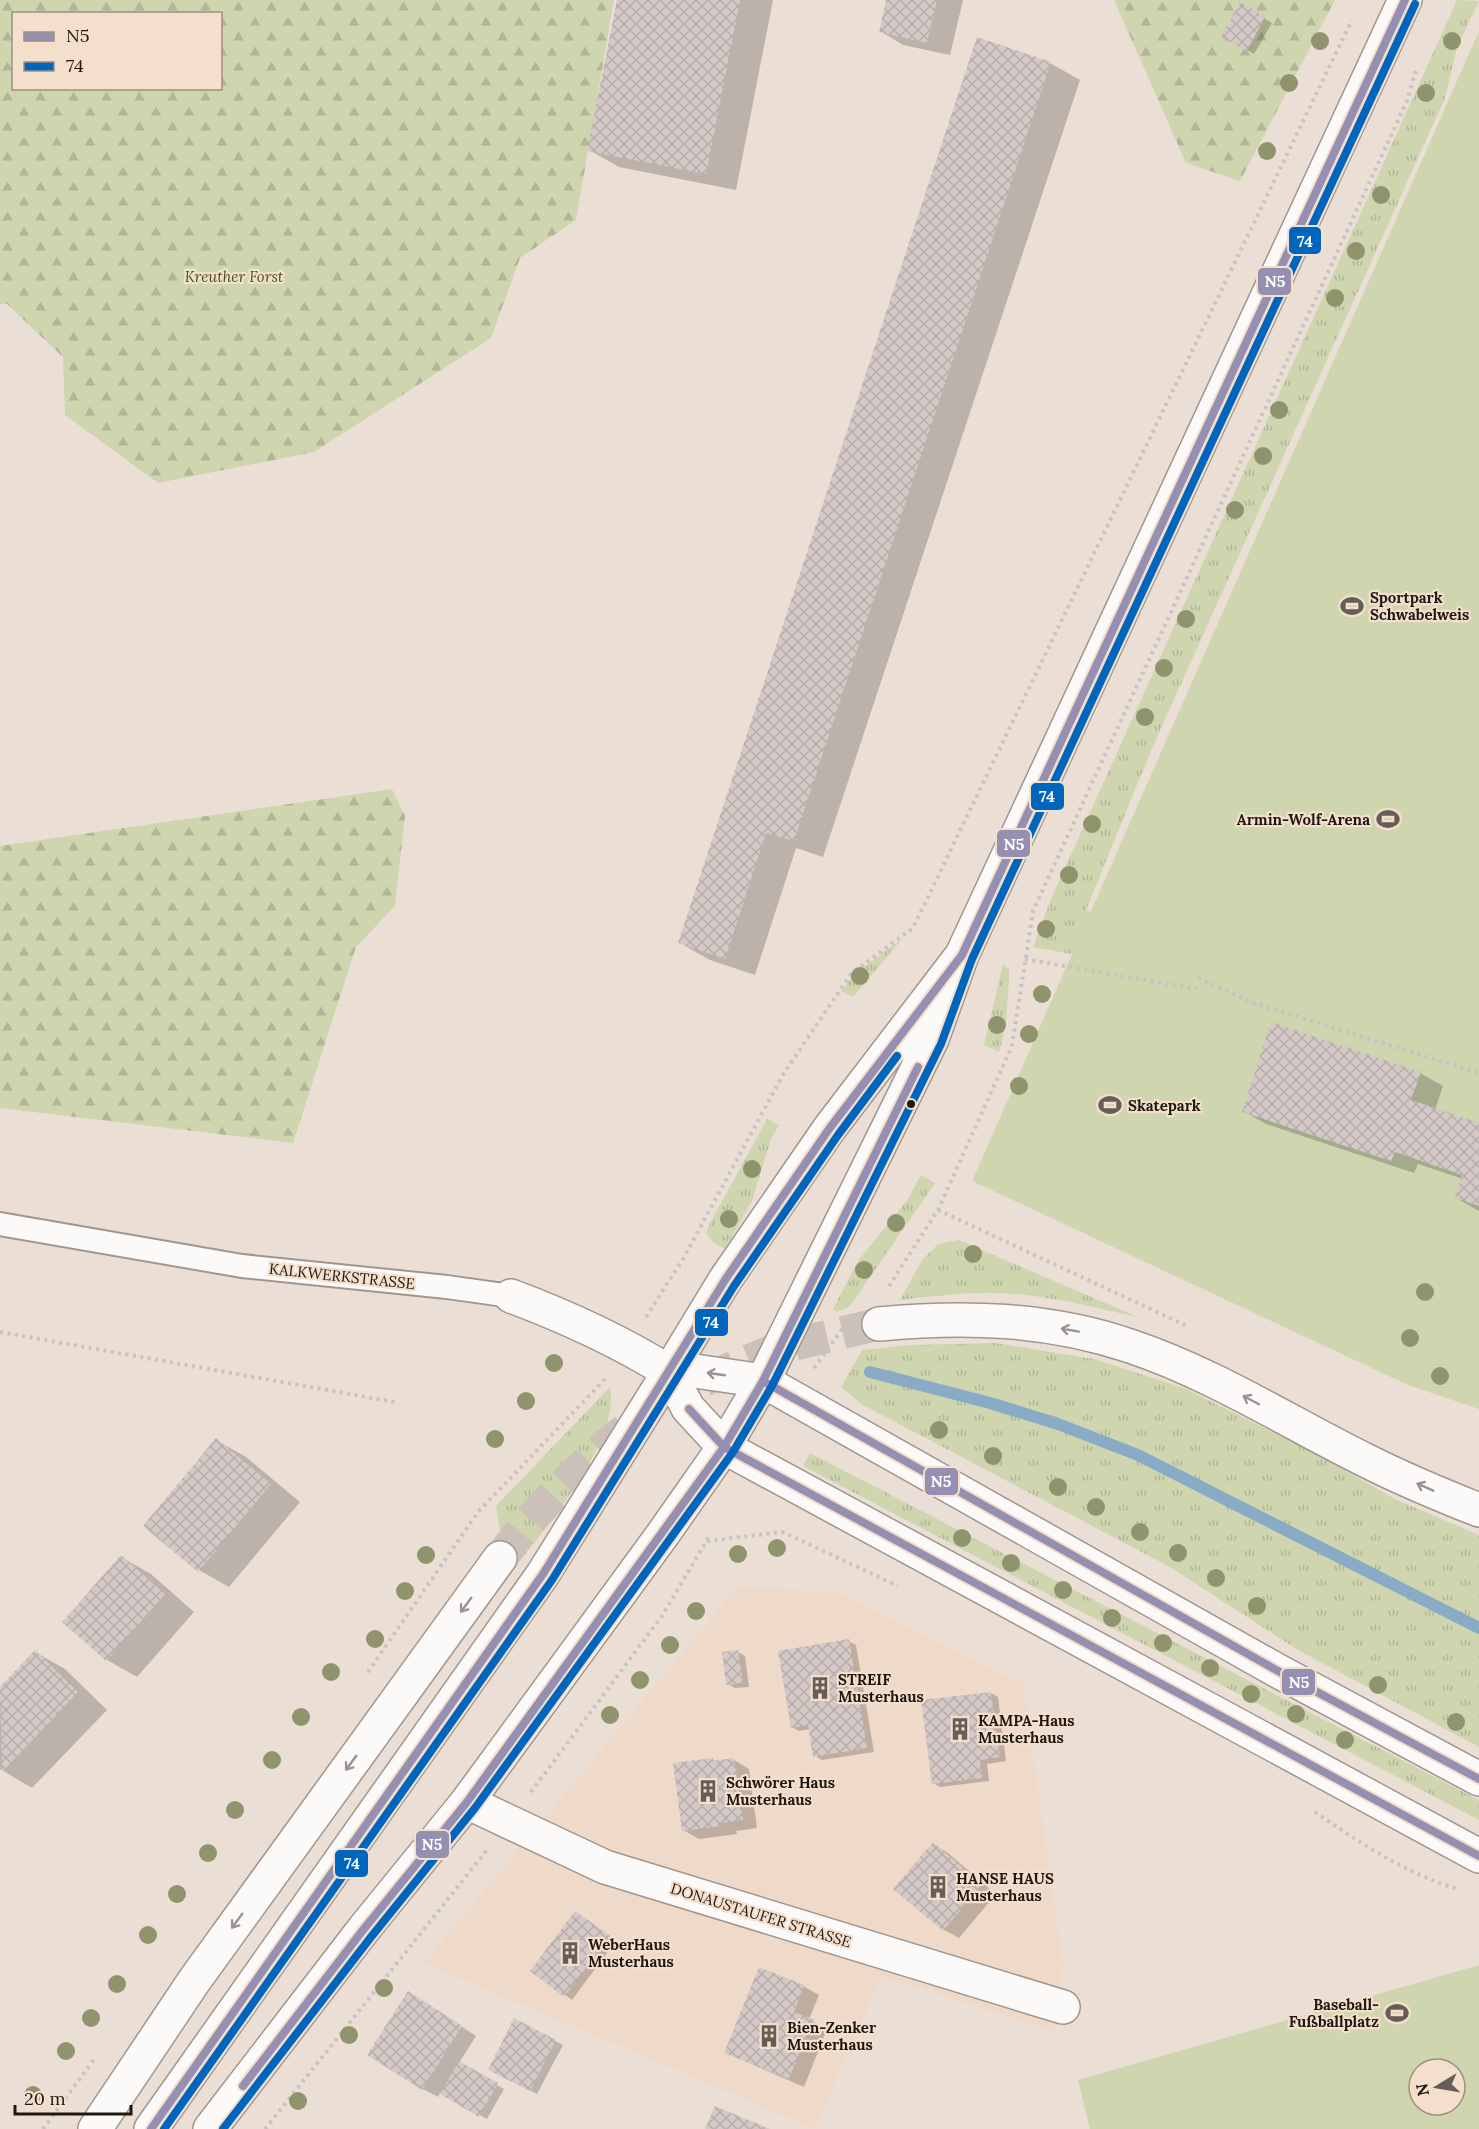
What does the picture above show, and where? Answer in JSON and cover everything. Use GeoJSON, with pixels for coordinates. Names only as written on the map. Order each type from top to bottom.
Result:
{"type":"FeatureCollection","features":[{"type":"Feature","properties":{"kind":"main road"},"geometry":{"type":"LineString","coordinates":[[210,2129],[363,1930],[467,1802],[663,1534],[724,1447],[763,1381],[932,1039],[962,955],[1405,0]]}},
{"type":"Feature","properties":{"kind":"main road"},"geometry":{"type":"LineString","coordinates":[[151,2129],[543,1574],[725,1280],[829,1129],[962,955]]}},
{"type":"Feature","properties":{"kind":"main road","name":"KALKWERKSTRASSE"},"geometry":{"type":"LineString","coordinates":[[511,1296],[589,1327],[627,1346],[669,1372]]}},
{"type":"Feature","properties":{"kind":"main road"},"geometry":{"type":"LineString","coordinates":[[870,1315],[1030,1323],[1079,1332],[1128,1345],[1176,1363],[1368,1461],[1479,1510]]}},
{"type":"Feature","properties":{"kind":"main road"},"geometry":{"type":"LineString","coordinates":[[669,1372],[695,1371],[763,1381],[1268,1665],[1479,1779]]}},
{"type":"Feature","properties":{"kind":"main road"},"geometry":{"type":"LineString","coordinates":[[669,1372],[688,1408],[724,1447],[1479,1856]]}},
{"type":"Feature","properties":{"kind":"main road"},"geometry":{"type":"LineString","coordinates":[[95,2129],[194,1981],[500,1558]]}},
{"type":"Feature","properties":{"kind":"main road","name":"DONAUSTAUFER STRASSE"},"geometry":{"type":"LineString","coordinates":[[467,1802],[605,1867],[1063,2007]]}},
{"type":"Feature","properties":{"kind":"lane","name":"KALKWERKSTRASSE"},"geometry":{"type":"LineString","coordinates":[[0,1224],[242,1266],[447,1287],[511,1296]]}},
{"type":"Feature","properties":{"kind":"path"},"geometry":{"type":"LineString","coordinates":[[683,1259],[784,1073],[851,974],[913,928],[1357,11]]}},
{"type":"Feature","properties":{"kind":"path"},"geometry":{"type":"LineString","coordinates":[[838,1332],[870,1315],[938,1210],[1012,1046],[1033,911],[1407,101],[1416,67]]}},
{"type":"Feature","properties":{"kind":"path"},"geometry":{"type":"LineString","coordinates":[[1025,958],[1197,989]]}},
{"type":"Feature","properties":{"kind":"path"},"geometry":{"type":"LineString","coordinates":[[1198,978],[1254,1002],[1479,1073]]}},
{"type":"Feature","properties":{"kind":"path"},"geometry":{"type":"LineString","coordinates":[[0,1332],[394,1402]]}},
{"type":"Feature","properties":{"kind":"shaded area"},"geometry":{"type":"Polygon","coordinates":[[[738,1586],[841,1593],[1019,1682],[1022,1674],[1063,1966],[1056,2032],[882,1976],[815,2129],[424,1963],[738,1586]]]}},
{"type":"Feature","properties":{"kind":"green space","name":"Kreuther Forst"},"geometry":{"type":"Polygon","coordinates":[[[0,0],[614,0],[576,220],[520,258],[491,338],[314,452],[158,483],[65,415],[63,357],[7,304],[0,304],[0,0]]]}},
{"type":"Feature","properties":{"kind":"green space"},"geometry":{"type":"Polygon","coordinates":[[[1114,0],[1335,0],[1240,181],[1186,163],[1114,0]]]}},
{"type":"Feature","properties":{"kind":"green space"},"geometry":{"type":"Polygon","coordinates":[[[1457,0],[1479,1],[1457,47],[1445,98],[1153,746],[1086,910],[1149,933],[1152,969],[1033,947],[1050,901],[1457,0]]]}},
{"type":"Feature","properties":{"kind":"green space","name":"Sportpark Schwabelweis"},"geometry":{"type":"Polygon","coordinates":[[[1479,31],[1479,1409],[1408,1385],[972,1181],[1479,31]]]}},
{"type":"Feature","properties":{"kind":"green space"},"geometry":{"type":"Polygon","coordinates":[[[392,789],[405,816],[395,906],[356,947],[293,1143],[0,1108],[0,846],[392,789]]]}},
{"type":"Feature","properties":{"kind":"green space"},"geometry":{"type":"Polygon","coordinates":[[[903,938],[853,997],[842,991],[853,975],[903,938]]]}},
{"type":"Feature","properties":{"kind":"green space"},"geometry":{"type":"Polygon","coordinates":[[[1003,964],[1009,969],[1009,977],[1006,1023],[999,1052],[984,1045],[1003,964]]]}},
{"type":"Feature","properties":{"kind":"green space"},"geometry":{"type":"Polygon","coordinates":[[[767,1119],[779,1125],[771,1139],[752,1201],[725,1249],[713,1242],[706,1233],[767,1119]]]}},
{"type":"Feature","properties":{"kind":"green space"},"geometry":{"type":"Polygon","coordinates":[[[921,1175],[935,1183],[850,1306],[837,1312],[833,1309],[858,1261],[908,1199],[921,1175]]]}},
{"type":"Feature","properties":{"kind":"green space"},"geometry":{"type":"Polygon","coordinates":[[[959,1240],[1138,1317],[1082,1304],[1025,1295],[962,1294],[900,1300],[922,1260],[938,1244],[959,1240]]]}},
{"type":"Feature","properties":{"kind":"green space"},"geometry":{"type":"Polygon","coordinates":[[[996,1343],[1094,1359],[1184,1388],[1316,1454],[1395,1499],[1479,1535],[1479,1747],[1298,1650],[1170,1567],[863,1405],[841,1387],[862,1350],[912,1345],[996,1343]]]}},
{"type":"Feature","properties":{"kind":"green space"},"geometry":{"type":"Polygon","coordinates":[[[610,1387],[610,1409],[603,1434],[591,1460],[558,1512],[508,1577],[496,1506],[610,1387]]]}},
{"type":"Feature","properties":{"kind":"green space"},"geometry":{"type":"Polygon","coordinates":[[[810,1453],[1479,1800],[1479,1820],[803,1466],[810,1453]]]}},
{"type":"Feature","properties":{"kind":"green space","name":"Baseball- Fußballplatz"},"geometry":{"type":"Polygon","coordinates":[[[1479,1965],[1479,2129],[1090,2129],[1078,2080],[1479,1965]]]}},
{"type":"Feature","properties":{"kind":"building"},"geometry":{"type":"Polygon","coordinates":[[[617,0],[740,0],[706,174],[587,151],[617,0]]]}},
{"type":"Feature","properties":{"kind":"building"},"geometry":{"type":"Polygon","coordinates":[[[886,0],[937,0],[927,43],[879,32],[886,0]]]}},
{"type":"Feature","properties":{"kind":"building"},"geometry":{"type":"Polygon","coordinates":[[[1240,2],[1265,17],[1247,51],[1221,37],[1240,2]]]}},
{"type":"Feature","properties":{"kind":"building"},"geometry":{"type":"Polygon","coordinates":[[[977,37],[1051,62],[794,841],[766,833],[725,959],[678,943],[977,37]]]}},
{"type":"Feature","properties":{"kind":"building"},"geometry":{"type":"Polygon","coordinates":[[[1271,1022],[1421,1072],[1411,1100],[1479,1123],[1479,1206],[1455,1198],[1462,1175],[1395,1152],[1391,1161],[1242,1112],[1271,1022]]]}},
{"type":"Feature","properties":{"kind":"building"},"geometry":{"type":"Polygon","coordinates":[[[216,1438],[271,1484],[198,1572],[143,1526],[216,1438]]]}},
{"type":"Feature","properties":{"kind":"building"},"geometry":{"type":"Polygon","coordinates":[[[121,1555],[165,1594],[106,1661],[62,1622],[121,1555]]]}},
{"type":"Feature","properties":{"kind":"building","name":"STREIF Musterhaus"},"geometry":{"type":"Polygon","coordinates":[[[849,1639],[867,1748],[813,1757],[808,1725],[791,1728],[778,1651],[849,1639]]]}},
{"type":"Feature","properties":{"kind":"building"},"geometry":{"type":"Polygon","coordinates":[[[35,1650],[78,1692],[2,1772],[0,1687],[35,1650]]]}},
{"type":"Feature","properties":{"kind":"building"},"geometry":{"type":"Polygon","coordinates":[[[738,1650],[743,1683],[726,1685],[722,1652],[738,1650]]]}},
{"type":"Feature","properties":{"kind":"building","name":"KAMPA-Haus Musterhaus"},"geometry":{"type":"Polygon","coordinates":[[[991,1692],[1000,1757],[980,1760],[982,1778],[932,1784],[921,1700],[991,1692]]]}},
{"type":"Feature","properties":{"kind":"building","name":"Schwörer Haus Musterhaus"},"geometry":{"type":"Polygon","coordinates":[[[713,1758],[713,1761],[734,1758],[743,1820],[722,1823],[722,1826],[682,1831],[673,1763],[713,1758]]]}},
{"type":"Feature","properties":{"kind":"building","name":"HANSE HAUS Musterhaus"},"geometry":{"type":"Polygon","coordinates":[[[933,1842],[982,1884],[943,1931],[893,1889],[933,1842]]]}},
{"type":"Feature","properties":{"kind":"building","name":"WeberHaus Musterhaus"},"geometry":{"type":"Polygon","coordinates":[[[575,1911],[610,1936],[564,1997],[530,1971],[575,1911]]]}},
{"type":"Feature","properties":{"kind":"building","name":"Bien-Zenker Musterhaus"},"geometry":{"type":"Polygon","coordinates":[[[759,1967],[804,1985],[794,2012],[813,2019],[789,2079],[724,2053],[759,1967]]]}},
{"type":"Feature","properties":{"kind":"building"},"geometry":{"type":"Polygon","coordinates":[[[408,1991],[462,2026],[422,2090],[367,2055],[408,1991]]]}},
{"type":"Feature","properties":{"kind":"building"},"geometry":{"type":"Polygon","coordinates":[[[514,2018],[556,2040],[530,2091],[488,2070],[514,2018]]]}},
{"type":"Feature","properties":{"kind":"building"},"geometry":{"type":"Polygon","coordinates":[[[459,2061],[498,2083],[479,2117],[440,2094],[459,2061]]]}},
{"type":"Feature","properties":{"kind":"building"},"geometry":{"type":"Polygon","coordinates":[[[715,2106],[770,2129],[705,2129],[715,2106]]]}},
{"type":"Feature","properties":{"kind":"waterway"},"geometry":{"type":"LineString","coordinates":[[870,1372],[990,1403],[1058,1424],[1138,1455],[1479,1628]]}},
{"type":"Feature","properties":{"kind":"tunnel"},"geometry":{"type":"LineString","coordinates":[[704,1380],[779,1348],[879,1324]]}},
{"type":"Feature","properties":{"kind":"tunnel"},"geometry":{"type":"LineString","coordinates":[[500,1558],[531,1519],[565,1484],[600,1450],[639,1419]]}},
{"type":"Feature","properties":{"kind":"transit line","name":"N5"},"geometry":{"type":"LineString","coordinates":[[151,2129],[543,1574],[725,1280],[829,1129],[962,955],[1405,0]]}},
{"type":"Feature","properties":{"kind":"transit line","name":"74"},"geometry":{"type":"LineString","coordinates":[[223,2129],[371,1937],[475,1808],[733,1452],[772,1386],[941,1044],[972,959],[1415,4]]}},
{"type":"Feature","properties":{"kind":"transit line","name":"74"},"geometry":{"type":"LineString","coordinates":[[164,2129],[552,1580],[734,1286],[838,1135],[897,1056]]}},
{"type":"Feature","properties":{"kind":"transit line","name":"N5"},"geometry":{"type":"LineString","coordinates":[[243,2086],[363,1930],[467,1802],[724,1447],[763,1381],[918,1067]]}},
{"type":"Feature","properties":{"kind":"transit line","name":"N5"},"geometry":{"type":"LineString","coordinates":[[763,1381],[1278,1671],[1479,1779]]}},
{"type":"Feature","properties":{"kind":"transit line","name":"N5"},"geometry":{"type":"LineString","coordinates":[[689,1409],[724,1447],[1479,1856]]}},
{"type":"Feature","properties":{"kind":"place","name":"Sportpark Schwabelweis"},"geometry":{"type":"Point","coordinates":[1352,606]}},
{"type":"Feature","properties":{"kind":"place","name":"Armin-Wolf-Arena"},"geometry":{"type":"Point","coordinates":[1388,819]}},
{"type":"Feature","properties":{"kind":"place","name":"Skatepark"},"geometry":{"type":"Point","coordinates":[1110,1105]}},
{"type":"Feature","properties":{"kind":"place","name":"STREIF Musterhaus"},"geometry":{"type":"Point","coordinates":[820,1688]}},
{"type":"Feature","properties":{"kind":"place","name":"KAMPA-Haus Musterhaus"},"geometry":{"type":"Point","coordinates":[960,1729]}},
{"type":"Feature","properties":{"kind":"place","name":"Schwörer Haus Musterhaus"},"geometry":{"type":"Point","coordinates":[708,1791]}},
{"type":"Feature","properties":{"kind":"place","name":"HANSE HAUS Musterhaus"},"geometry":{"type":"Point","coordinates":[938,1887]}},
{"type":"Feature","properties":{"kind":"place","name":"WeberHaus Musterhaus"},"geometry":{"type":"Point","coordinates":[570,1953]}},
{"type":"Feature","properties":{"kind":"place","name":"Baseball- Fußballplatz"},"geometry":{"type":"Point","coordinates":[1397,2013]}},
{"type":"Feature","properties":{"kind":"place","name":"Bien-Zenker Musterhaus"},"geometry":{"type":"Point","coordinates":[769,2036]}}]}
